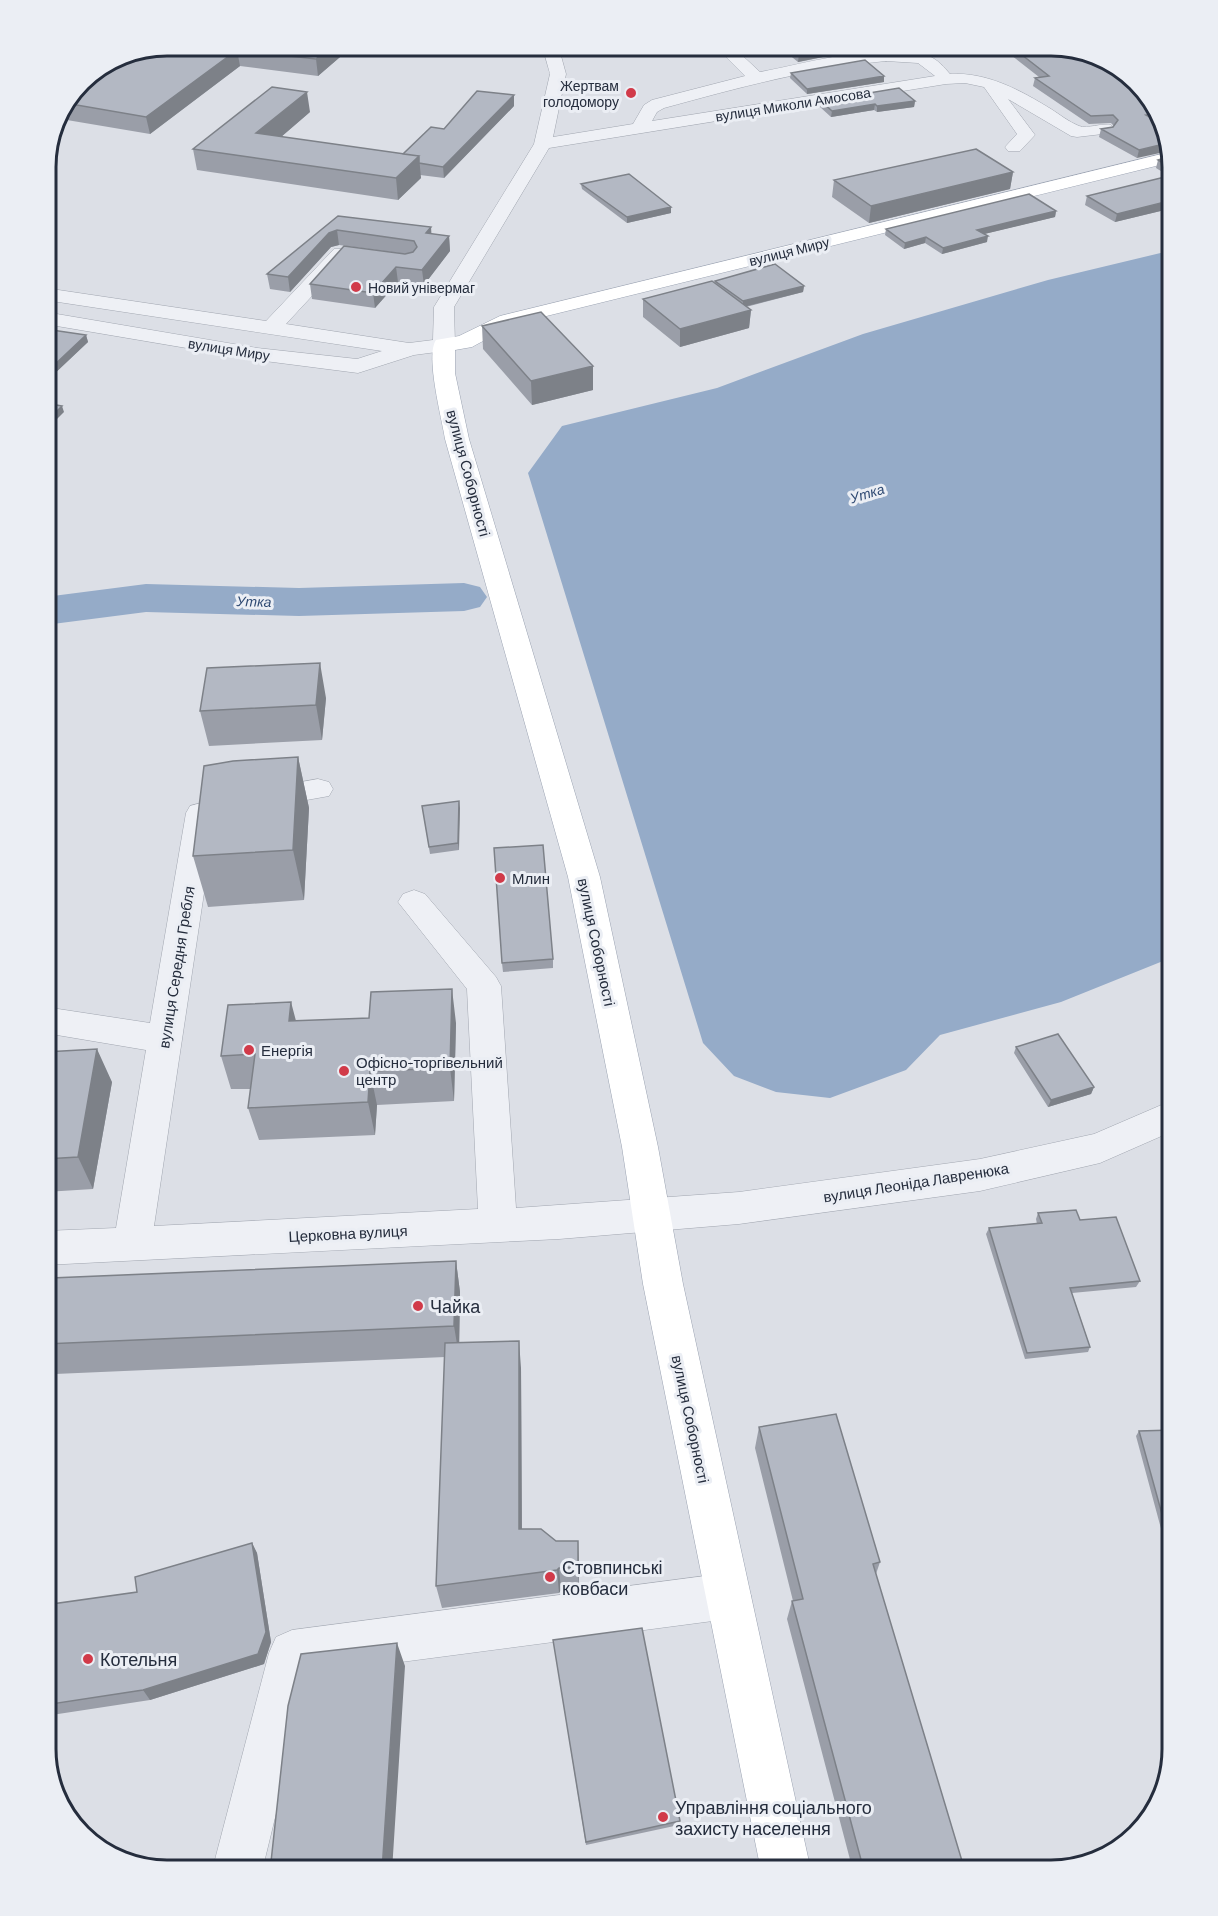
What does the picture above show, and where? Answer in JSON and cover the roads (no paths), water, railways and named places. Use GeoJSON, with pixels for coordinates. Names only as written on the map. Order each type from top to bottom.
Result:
{"type":"FeatureCollection","features":[{"type":"Feature","properties":{"kind":"main road","name":"вулиця Миру"},"geometry":{"type":"LineString","coordinates":[[444,345],[464,342],[507,320],[1162,159]]}},
{"type":"Feature","properties":{"kind":"main road","name":"вулиця Соборності"},"geometry":{"type":"LineString","coordinates":[[444,345],[444,373],[457,439],[584,877],[640,1147],[663,1284],[784,1860]]}},
{"type":"Feature","properties":{"kind":"street","name":"вулиця Соборності"},"geometry":{"type":"LineString","coordinates":[[444,345],[444,307],[543,144],[558,74],[553,56]]}},
{"type":"Feature","properties":{"kind":"street"},"geometry":{"type":"LineString","coordinates":[[733,56],[756,78]]}},
{"type":"Feature","properties":{"kind":"street","name":"вулиця Миколи Амосова"},"geometry":{"type":"LineString","coordinates":[[640,128],[650,109],[658,104],[756,78],[875,57],[898,56],[921,59],[938,68],[946,79]]}},
{"type":"Feature","properties":{"kind":"street","name":"вулиця Миколи Амосова"},"geometry":{"type":"LineString","coordinates":[[543,144],[946,79],[965,78],[990,84],[1025,100],[1077,132],[1105,129]]}},
{"type":"Feature","properties":{"kind":"street"},"geometry":{"type":"LineString","coordinates":[[990,84],[1026,135],[1014,147]]}},
{"type":"Feature","properties":{"kind":"street"},"geometry":{"type":"LineString","coordinates":[[271,328],[340,253],[362,256]]}},
{"type":"Feature","properties":{"kind":"street","name":"вулиця Миру"},"geometry":{"type":"LineString","coordinates":[[56,296],[411,349]]}},
{"type":"Feature","properties":{"kind":"street","name":"вулиця Миру"},"geometry":{"type":"LineString","coordinates":[[56,320],[257,354],[358,366],[411,349],[444,345]]}},
{"type":"Feature","properties":{"kind":"street","name":"вулиця Середня Гребля"},"geometry":{"type":"LineString","coordinates":[[132,1244],[202,807],[318,789]]}},
{"type":"Feature","properties":{"kind":"street"},"geometry":{"type":"LineString","coordinates":[[414,902],[484,986],[498,1226]]}},
{"type":"Feature","properties":{"kind":"street"},"geometry":{"type":"LineString","coordinates":[[56,1022],[165,1039]]}},
{"type":"Feature","properties":{"kind":"street","name":"вулиця Леоніда Лавренюка"},"geometry":{"type":"LineString","coordinates":[[651,1216],[739,1208],[981,1176],[1100,1148],[1162,1120]]}},
{"type":"Feature","properties":{"kind":"street","name":"Церковна вулиця"},"geometry":{"type":"LineString","coordinates":[[56,1247],[498,1226],[651,1216]]}},
{"type":"Feature","properties":{"kind":"street"},"geometry":{"type":"LineString","coordinates":[[240,1860],[292,1653],[728,1596]]}},
{"type":"Feature","properties":{"kind":"water"},"geometry":{"type":"Polygon","coordinates":[[[1162,253],[1162,961],[1061,1002],[940,1035],[906,1070],[830,1098],[776,1092],[734,1076],[703,1043],[528,473],[562,426],[717,388],[863,334],[1048,280],[1162,253]]]}},
{"type":"Feature","properties":{"kind":"waterway","name":"Утка"},"geometry":{"type":"LineString","coordinates":[[56,610],[146,598],[299,602],[464,597]]}},
{"type":"Feature","properties":{"kind":"place","name":"Жертвам голодомору"},"geometry":{"type":"Point","coordinates":[631,93]}},
{"type":"Feature","properties":{"kind":"place","name":"Новий універмаг"},"geometry":{"type":"Point","coordinates":[356,287]}},
{"type":"Feature","properties":{"kind":"place","name":"Млин"},"geometry":{"type":"Point","coordinates":[500,878]}},
{"type":"Feature","properties":{"kind":"place","name":"Енергія"},"geometry":{"type":"Point","coordinates":[249,1050]}},
{"type":"Feature","properties":{"kind":"place","name":"Офісно-торгівельний центр"},"geometry":{"type":"Point","coordinates":[344,1071]}},
{"type":"Feature","properties":{"kind":"place","name":"Чайка"},"geometry":{"type":"Point","coordinates":[418,1306]}},
{"type":"Feature","properties":{"kind":"place","name":"Стовпинські ковбаси"},"geometry":{"type":"Point","coordinates":[550,1577]}},
{"type":"Feature","properties":{"kind":"place","name":"Котельня"},"geometry":{"type":"Point","coordinates":[88,1659]}},
{"type":"Feature","properties":{"kind":"place","name":"Управління соціального захисту населення"},"geometry":{"type":"Point","coordinates":[663,1817]}}]}
